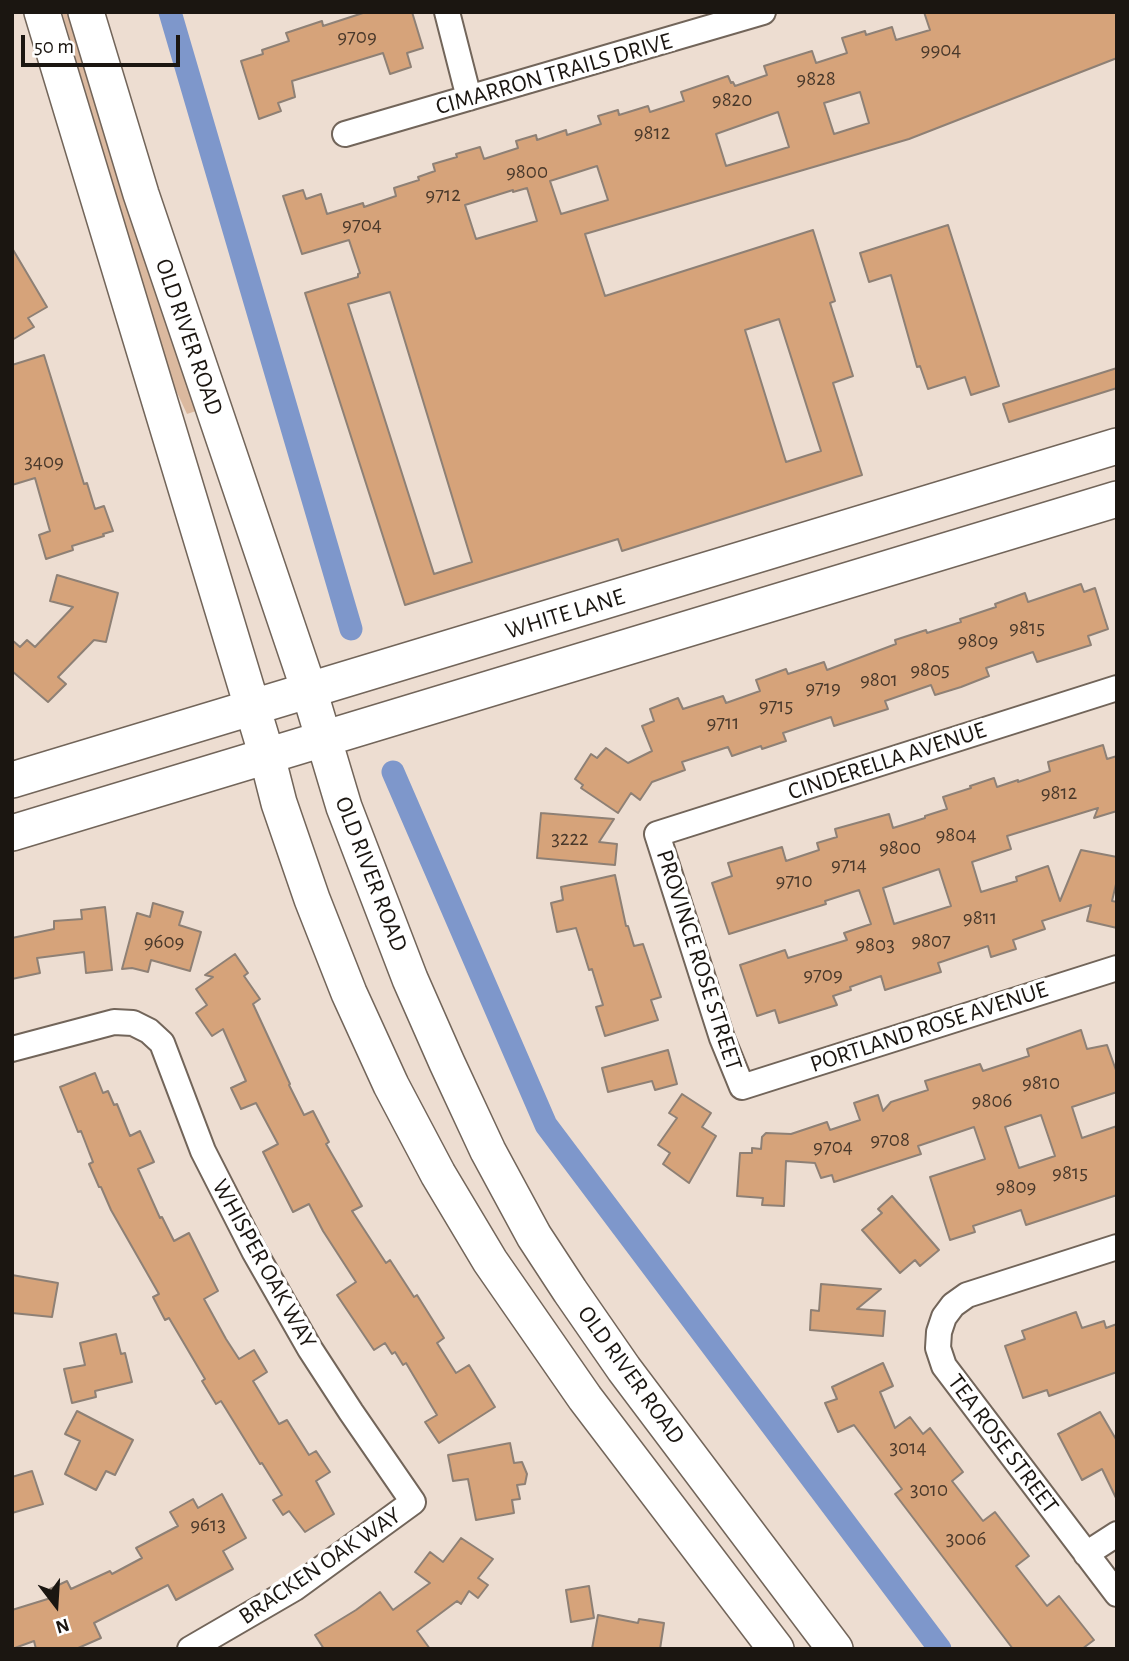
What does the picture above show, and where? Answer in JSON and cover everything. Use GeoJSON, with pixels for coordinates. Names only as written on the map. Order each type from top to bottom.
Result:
{"type":"FeatureCollection","features":[{"type":"Feature","properties":{"kind":"main road","name":"OLD RIVER ROAD"},"geometry":{"type":"LineString","coordinates":[[42,12],[279,803],[312,899],[349,993],[391,1085],[438,1174],[490,1261],[585,1398],[776,1649]]}},
{"type":"Feature","properties":{"kind":"main road","name":"OLD RIVER ROAD"},"geometry":{"type":"LineString","coordinates":[[86,12],[141,194],[309,690],[344,807],[410,979],[488,1151],[534,1236],[624,1369],[835,1649]]}},
{"type":"Feature","properties":{"kind":"main road","name":"WHITE LANE"},"geometry":{"type":"LineString","coordinates":[[12,780],[1117,446]]}},
{"type":"Feature","properties":{"kind":"main road","name":"WHITE LANE"},"geometry":{"type":"LineString","coordinates":[[12,833],[779,601],[1115,507]]}},
{"type":"Feature","properties":{"kind":"main road"},"geometry":{"type":"LineString","coordinates":[[779,601],[788,589],[802,580],[891,547],[901,540],[905,510]]}},
{"type":"Feature","properties":{"kind":"street"},"geometry":{"type":"LineString","coordinates":[[447,12],[469,98]]}},
{"type":"Feature","properties":{"kind":"street","name":"CIMARRON TRAILS DRIVE"},"geometry":{"type":"LineString","coordinates":[[345,134],[763,12]]}},
{"type":"Feature","properties":{"kind":"street","name":"CINDERELLA AVENUE"},"geometry":{"type":"LineString","coordinates":[[657,834],[1117,688]]}},
{"type":"Feature","properties":{"kind":"street","name":"PROVINCE ROSE STREET"},"geometry":{"type":"LineString","coordinates":[[657,834],[722,1038],[742,1087]]}},
{"type":"Feature","properties":{"kind":"street","name":"PORTLAND ROSE AVENUE"},"geometry":{"type":"LineString","coordinates":[[742,1087],[1117,968]]}},
{"type":"Feature","properties":{"kind":"street","name":"WHISPER OAK WAY"},"geometry":{"type":"LineString","coordinates":[[12,1049],[114,1022],[132,1023],[149,1031],[162,1043],[203,1151],[254,1251],[310,1349],[413,1502]]}},
{"type":"Feature","properties":{"kind":"street","name":"TEA ROSE STREET"},"geometry":{"type":"LineString","coordinates":[[1117,1247],[973,1293],[953,1305],[944,1317],[938,1348],[944,1366],[1117,1594]]}},
{"type":"Feature","properties":{"kind":"street","name":"BRACKEN OAK WAY"},"geometry":{"type":"LineString","coordinates":[[190,1649],[295,1588],[413,1502]]}},
{"type":"Feature","properties":{"kind":"street"},"geometry":{"type":"LineString","coordinates":[[1086,1554],[1117,1534]]}},
{"type":"Feature","properties":{"kind":"shaded area"},"geometry":{"type":"Polygon","coordinates":[[[62,12],[71,12],[196,411],[187,414],[167,371],[62,12]]]}},
{"type":"Feature","properties":{"kind":"building"},"geometry":{"type":"Polygon","coordinates":[[[366,12],[412,12],[423,48],[407,53],[411,67],[390,74],[383,53],[292,81],[295,97],[278,103],[281,111],[259,119],[241,61],[289,41],[286,33],[322,21],[323,26],[366,12]]]}},
{"type":"Feature","properties":{"kind":"building"},"geometry":{"type":"Polygon","coordinates":[[[924,12],[1117,12],[1117,58],[909,139],[585,234],[605,296],[813,230],[835,301],[830,303],[853,376],[833,383],[862,475],[622,551],[618,539],[405,605],[305,293],[358,277],[360,273],[349,240],[302,254],[283,196],[303,190],[306,199],[321,194],[327,214],[363,203],[364,207],[396,196],[394,188],[419,180],[418,177],[435,171],[433,164],[457,157],[456,154],[480,147],[484,159],[518,148],[516,141],[536,135],[537,140],[566,130],[567,135],[601,124],[598,116],[618,110],[619,115],[648,106],[650,112],[684,101],[681,92],[728,76],[735,86],[767,75],[764,66],[812,51],[816,63],[847,53],[842,38],[865,31],[866,35],[892,27],[896,40],[930,30],[924,12]],[[860,92],[824,103],[834,134],[869,123],[860,92]],[[778,112],[716,134],[726,166],[789,147],[778,112]],[[597,166],[550,181],[561,214],[608,200],[597,166]],[[527,188],[465,205],[476,239],[537,221],[527,188]],[[390,292],[348,304],[434,574],[472,562],[390,292]],[[779,319],[745,330],[786,462],[821,451],[779,319]]]}},
{"type":"Feature","properties":{"kind":"building"},"geometry":{"type":"Polygon","coordinates":[[[948,225],[999,386],[971,395],[965,377],[928,389],[920,366],[917,367],[891,275],[869,282],[860,253],[948,225]]]}},
{"type":"Feature","properties":{"kind":"building"},"geometry":{"type":"Polygon","coordinates":[[[12,248],[47,307],[28,318],[34,327],[12,340],[12,248]]]}},
{"type":"Feature","properties":{"kind":"building"},"geometry":{"type":"Polygon","coordinates":[[[44,355],[84,484],[87,483],[95,509],[104,506],[113,531],[72,546],[73,550],[46,559],[39,535],[50,531],[35,478],[12,485],[12,365],[44,355]]]}},
{"type":"Feature","properties":{"kind":"building"},"geometry":{"type":"Polygon","coordinates":[[[1117,368],[1117,388],[1009,422],[1003,404],[1117,368]]]}},
{"type":"Feature","properties":{"kind":"building"},"geometry":{"type":"Polygon","coordinates":[[[57,575],[118,593],[106,642],[94,640],[58,677],[66,684],[48,702],[12,671],[12,640],[20,647],[27,640],[35,647],[73,607],[50,601],[57,575]]]}},
{"type":"Feature","properties":{"kind":"building"},"geometry":{"type":"Polygon","coordinates":[[[1081,584],[1084,592],[1095,588],[1108,629],[1088,636],[1091,645],[1037,662],[1033,652],[986,668],[989,676],[961,687],[935,695],[931,685],[885,701],[888,709],[834,726],[831,717],[783,733],[786,741],[762,749],[761,746],[732,756],[728,747],[682,762],[685,770],[652,782],[640,800],[631,793],[618,813],[581,788],[583,785],[575,779],[591,754],[597,758],[606,748],[628,763],[652,751],[642,726],[654,721],[650,709],[678,698],[683,709],[723,696],[726,703],[760,691],[756,680],[786,669],[788,674],[824,662],[827,670],[896,644],[895,640],[961,622],[960,619],[996,607],[995,604],[1025,593],[1028,602],[1081,584]]]}},
{"type":"Feature","properties":{"kind":"building"},"geometry":{"type":"Polygon","coordinates":[[[1103,745],[1107,759],[1117,756],[1117,811],[1094,818],[1098,808],[1007,836],[1011,849],[972,862],[981,892],[1017,881],[1016,877],[1048,866],[1060,901],[1081,850],[1117,857],[1117,880],[1112,901],[1117,902],[1117,928],[1087,921],[1091,905],[1042,921],[1045,929],[1013,940],[1016,949],[991,957],[988,946],[938,963],[941,972],[885,990],[881,976],[833,996],[837,1005],[779,1023],[775,1010],[757,1016],[740,965],[785,950],[788,958],[847,940],[844,933],[871,924],[859,890],[825,901],[826,904],[729,934],[712,883],[732,876],[728,863],[782,847],[786,861],[819,850],[817,843],[837,837],[835,829],[889,814],[893,828],[925,818],[947,809],[943,797],[994,778],[997,787],[1018,782],[1050,771],[1048,762],[1103,745]],[[939,869],[883,888],[894,924],[951,906],[939,869]]]}},
{"type":"Feature","properties":{"kind":"building"},"geometry":{"type":"Polygon","coordinates":[[[541,813],[614,819],[599,842],[617,844],[615,865],[537,858],[541,813]]]}},
{"type":"Feature","properties":{"kind":"building"},"geometry":{"type":"Polygon","coordinates":[[[615,875],[626,926],[634,946],[643,944],[661,997],[651,1000],[658,1020],[605,1036],[596,1007],[603,1005],[576,928],[557,932],[551,903],[563,900],[561,887],[615,875]]]}},
{"type":"Feature","properties":{"kind":"building"},"geometry":{"type":"Polygon","coordinates":[[[153,903],[183,912],[179,925],[201,932],[190,971],[151,960],[148,972],[132,968],[122,969],[137,913],[150,917],[153,903]]]}},
{"type":"Feature","properties":{"kind":"building"},"geometry":{"type":"Polygon","coordinates":[[[105,907],[112,970],[86,973],[84,952],[37,958],[40,973],[12,979],[12,938],[54,929],[54,921],[82,919],[81,910],[105,907]]]}},
{"type":"Feature","properties":{"kind":"building"},"geometry":{"type":"Polygon","coordinates":[[[235,954],[248,973],[244,976],[260,999],[253,1004],[304,1115],[313,1111],[329,1142],[326,1144],[362,1206],[352,1211],[386,1263],[390,1260],[414,1297],[417,1295],[444,1338],[437,1343],[456,1373],[469,1365],[495,1407],[439,1443],[425,1422],[437,1415],[406,1363],[403,1365],[385,1343],[374,1350],[337,1295],[356,1282],[309,1204],[293,1212],[263,1152],[278,1144],[256,1103],[241,1109],[231,1088],[246,1081],[223,1029],[212,1036],[196,1013],[207,1005],[196,989],[213,977],[205,975],[235,954]]]}},
{"type":"Feature","properties":{"kind":"building"},"geometry":{"type":"Polygon","coordinates":[[[1081,1030],[1087,1049],[1107,1045],[1117,1073],[1117,1092],[1072,1107],[1082,1138],[1117,1126],[1117,1195],[1026,1225],[1021,1210],[973,1226],[975,1232],[950,1240],[930,1177],[985,1159],[974,1127],[918,1146],[921,1154],[834,1182],[832,1175],[821,1178],[815,1163],[786,1161],[784,1206],[762,1205],[763,1198],[737,1196],[740,1153],[752,1153],[752,1148],[761,1149],[762,1137],[766,1133],[791,1134],[827,1122],[830,1130],[860,1120],[854,1103],[878,1095],[883,1111],[891,1102],[928,1090],[925,1081],[980,1064],[983,1071],[1029,1056],[1027,1049],[1081,1030]],[[1041,1115],[1005,1127],[1019,1168],[1055,1156],[1041,1115]]]}},
{"type":"Feature","properties":{"kind":"building"},"geometry":{"type":"Polygon","coordinates":[[[668,1050],[677,1084],[655,1090],[652,1081],[608,1092],[602,1068],[668,1050]]]}},
{"type":"Feature","properties":{"kind":"building"},"geometry":{"type":"Polygon","coordinates":[[[95,1073],[103,1093],[108,1091],[114,1105],[117,1104],[130,1136],[140,1131],[154,1162],[138,1169],[160,1218],[162,1217],[174,1241],[189,1233],[218,1291],[204,1299],[226,1339],[239,1359],[254,1350],[267,1372],[253,1381],[279,1424],[287,1420],[309,1455],[316,1451],[330,1472],[316,1481],[334,1514],[305,1532],[289,1511],[283,1515],[273,1500],[282,1495],[221,1401],[216,1404],[202,1381],[205,1379],[169,1318],[165,1320],[153,1297],[159,1294],[99,1187],[89,1164],[93,1162],[81,1131],[78,1132],[60,1087],[95,1073]]]}},
{"type":"Feature","properties":{"kind":"building"},"geometry":{"type":"Polygon","coordinates":[[[682,1094],[711,1113],[702,1127],[716,1136],[689,1183],[663,1164],[670,1153],[658,1145],[677,1118],[669,1113],[682,1094]]]}},
{"type":"Feature","properties":{"kind":"building"},"geometry":{"type":"Polygon","coordinates":[[[892,1196],[939,1250],[920,1266],[915,1260],[900,1273],[862,1230],[882,1213],[878,1209],[892,1196]]]}},
{"type":"Feature","properties":{"kind":"building"},"geometry":{"type":"Polygon","coordinates":[[[12,1275],[58,1283],[52,1317],[12,1313],[12,1275]]]}},
{"type":"Feature","properties":{"kind":"building"},"geometry":{"type":"Polygon","coordinates":[[[821,1284],[881,1289],[857,1309],[885,1311],[883,1336],[810,1330],[811,1310],[819,1311],[821,1284]]]}},
{"type":"Feature","properties":{"kind":"building"},"geometry":{"type":"Polygon","coordinates":[[[1076,1312],[1082,1328],[1104,1321],[1106,1328],[1117,1324],[1117,1372],[1049,1396],[1047,1390],[1023,1398],[1005,1346],[1025,1339],[1022,1331],[1076,1312]]]}},
{"type":"Feature","properties":{"kind":"building"},"geometry":{"type":"Polygon","coordinates":[[[116,1334],[121,1354],[125,1353],[132,1382],[95,1391],[96,1397],[72,1403],[64,1369],[85,1365],[80,1343],[116,1334]]]}},
{"type":"Feature","properties":{"kind":"building"},"geometry":{"type":"Polygon","coordinates":[[[883,1363],[893,1386],[880,1392],[895,1428],[910,1417],[923,1434],[930,1428],[963,1472],[952,1481],[983,1521],[995,1512],[1029,1556],[1016,1566],[1047,1606],[1059,1596],[1094,1640],[1082,1649],[1013,1649],[895,1494],[902,1489],[854,1425],[838,1432],[825,1403],[837,1399],[832,1387],[883,1363]]]}},
{"type":"Feature","properties":{"kind":"building"},"geometry":{"type":"Polygon","coordinates":[[[77,1411],[133,1440],[115,1475],[106,1471],[96,1490],[65,1474],[80,1441],[65,1434],[77,1411]]]}},
{"type":"Feature","properties":{"kind":"building"},"geometry":{"type":"Polygon","coordinates":[[[1100,1412],[1117,1441],[1117,1500],[1102,1469],[1082,1480],[1058,1434],[1100,1412]]]}},
{"type":"Feature","properties":{"kind":"building"},"geometry":{"type":"Polygon","coordinates":[[[510,1443],[514,1463],[522,1462],[527,1474],[525,1484],[517,1485],[520,1499],[512,1500],[514,1513],[476,1520],[468,1479],[453,1481],[448,1455],[510,1443]]]}},
{"type":"Feature","properties":{"kind":"building"},"geometry":{"type":"Polygon","coordinates":[[[32,1471],[43,1504],[12,1513],[12,1477],[32,1471]]]}},
{"type":"Feature","properties":{"kind":"building"},"geometry":{"type":"Polygon","coordinates":[[[222,1494],[246,1538],[223,1551],[233,1569],[176,1600],[168,1585],[94,1623],[101,1638],[76,1649],[36,1649],[34,1641],[12,1649],[12,1610],[54,1597],[50,1589],[67,1581],[71,1589],[110,1571],[112,1574],[142,1558],[136,1548],[178,1526],[170,1512],[193,1499],[198,1508],[222,1494]]]}},
{"type":"Feature","properties":{"kind":"building"},"geometry":{"type":"Polygon","coordinates":[[[461,1538],[493,1559],[478,1578],[488,1585],[478,1598],[469,1591],[461,1604],[457,1601],[417,1631],[430,1649],[324,1649],[315,1635],[380,1592],[393,1610],[430,1583],[415,1572],[430,1552],[443,1562],[461,1538]]]}},
{"type":"Feature","properties":{"kind":"building"},"geometry":{"type":"Polygon","coordinates":[[[589,1586],[594,1618],[571,1622],[566,1590],[589,1586]]]}},
{"type":"Feature","properties":{"kind":"building"},"geometry":{"type":"Polygon","coordinates":[[[598,1615],[638,1623],[639,1619],[664,1623],[660,1649],[592,1649],[598,1615]]]}},
{"type":"Feature","properties":{"kind":"waterway"},"geometry":{"type":"LineString","coordinates":[[170,12],[351,629]]}},
{"type":"Feature","properties":{"kind":"waterway"},"geometry":{"type":"LineString","coordinates":[[393,772],[546,1125],[940,1649]]}}]}
